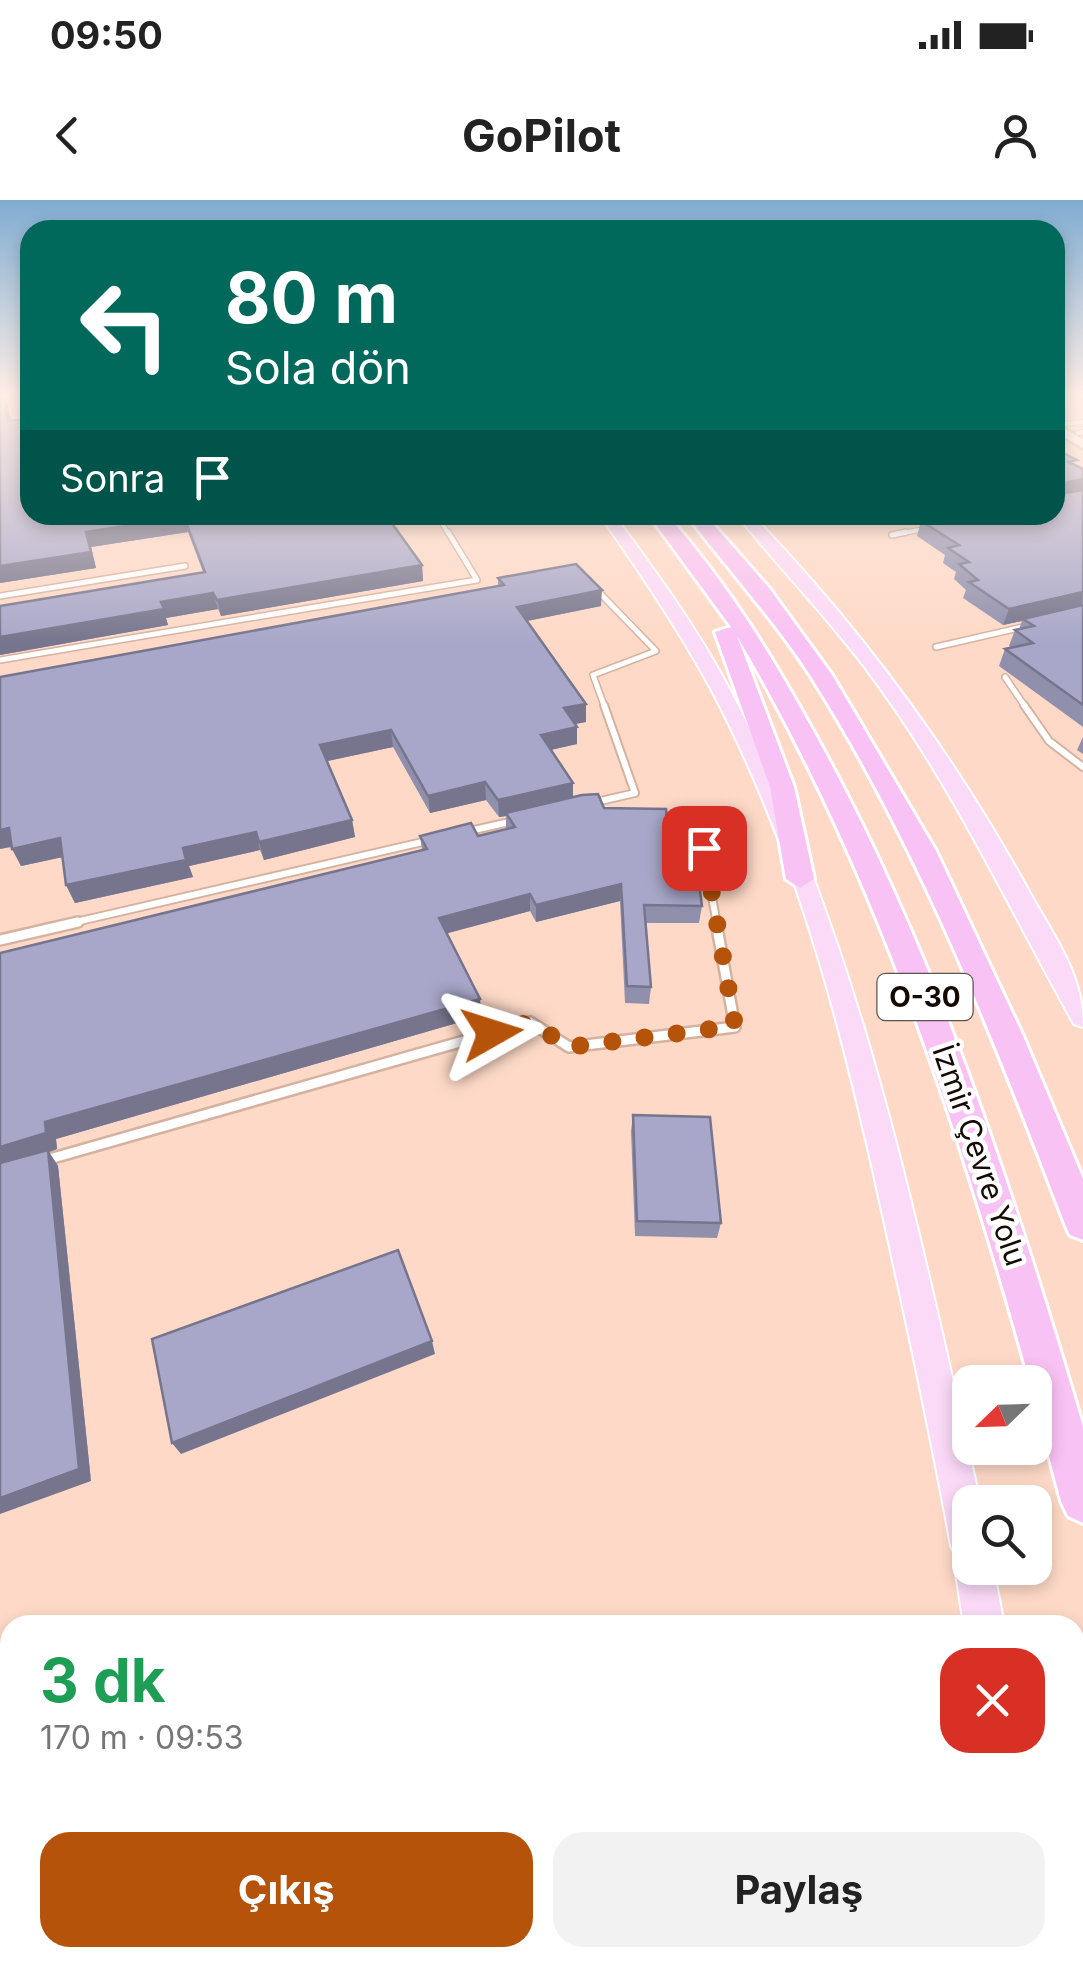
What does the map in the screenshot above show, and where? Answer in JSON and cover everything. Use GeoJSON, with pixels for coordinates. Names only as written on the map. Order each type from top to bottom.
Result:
{"type":"FeatureCollection","features":[{"type":"Feature","properties":{"kind":"highway"},"geometry":{"type":"LineString","coordinates":[[678,525],[731,644],[764,732],[782,786],[800,879]]}},
{"type":"Feature","properties":{"kind":"highway","name":"İzmir Çevre Yolu"},"geometry":{"type":"LineString","coordinates":[[678,525],[827,775],[883,891],[953,1073],[1016,1257],[1083,1500]]}},
{"type":"Feature","properties":{"kind":"highway","name":"O-30"},"geometry":{"type":"LineString","coordinates":[[680,525],[775,610],[879,772],[940,888],[1008,1036],[1083,1224]]}},
{"type":"Feature","properties":{"kind":"main road"},"geometry":{"type":"LineString","coordinates":[[614,525],[662,592],[710,672],[766,790],[800,879],[843,1004],[887,1160],[957,1485]]}},
{"type":"Feature","properties":{"kind":"main road"},"geometry":{"type":"LineString","coordinates":[[753,525],[834,616],[902,708],[976,823],[1083,1017]]}},
{"type":"Feature","properties":{"kind":"main road"},"geometry":{"type":"LineString","coordinates":[[977,1585],[982,1615]]}},
{"type":"Feature","properties":{"kind":"lane"},"geometry":{"type":"LineString","coordinates":[[0,660],[478,580],[443,525]]}},
{"type":"Feature","properties":{"kind":"lane"},"geometry":{"type":"LineString","coordinates":[[892,535],[944,525]]}},
{"type":"Feature","properties":{"kind":"lane"},"geometry":{"type":"LineString","coordinates":[[0,596],[185,566]]}},
{"type":"Feature","properties":{"kind":"lane"},"geometry":{"type":"LineString","coordinates":[[577,806],[635,793],[593,676],[656,651],[589,581]]}},
{"type":"Feature","properties":{"kind":"lane"},"geometry":{"type":"LineString","coordinates":[[936,647],[1046,621]]}},
{"type":"Feature","properties":{"kind":"lane"},"geometry":{"type":"LineString","coordinates":[[1006,677],[1049,741],[1083,768]]}},
{"type":"Feature","properties":{"kind":"lane"},"geometry":{"type":"LineString","coordinates":[[462,833],[519,820]]}},
{"type":"Feature","properties":{"kind":"lane"},"geometry":{"type":"LineString","coordinates":[[0,940],[442,838]]}},
{"type":"Feature","properties":{"kind":"lane"},"geometry":{"type":"LineString","coordinates":[[38,1163],[530,1022],[569,1047],[735,1026],[704,848]]}},
{"type":"Feature","properties":{"kind":"building"},"geometry":{"type":"Polygon","coordinates":[[[0,478],[20,478],[20,525],[132,525],[86,532],[91,552],[0,566],[0,478]]]}},
{"type":"Feature","properties":{"kind":"building"},"geometry":{"type":"Polygon","coordinates":[[[1083,490],[1083,592],[1009,609],[969,582],[978,580],[959,564],[969,562],[948,548],[959,545],[927,525],[1065,525],[1065,493],[1083,490]]]}},
{"type":"Feature","properties":{"kind":"building"},"geometry":{"type":"Polygon","coordinates":[[[187,525],[393,525],[422,565],[217,600],[213,593],[161,602],[164,609],[0,637],[0,606],[205,572],[187,525]]]}},
{"type":"Feature","properties":{"kind":"building"},"geometry":{"type":"Polygon","coordinates":[[[576,564],[602,590],[517,607],[586,704],[564,708],[577,727],[541,735],[573,783],[498,800],[485,782],[428,796],[391,730],[320,745],[352,820],[259,842],[256,832],[183,848],[186,860],[66,885],[60,838],[12,849],[9,828],[0,830],[0,677],[504,585],[498,578],[576,564]]]}},
{"type":"Feature","properties":{"kind":"building"},"geometry":{"type":"Polygon","coordinates":[[[1083,605],[1083,705],[1005,649],[1033,643],[1015,630],[1034,626],[1023,619],[1083,605]]]}},
{"type":"Feature","properties":{"kind":"building"},"geometry":{"type":"Polygon","coordinates":[[[598,794],[604,808],[666,809],[671,853],[695,853],[702,906],[644,905],[651,987],[627,986],[621,884],[536,905],[530,894],[439,918],[480,999],[45,1122],[46,1133],[0,1147],[0,953],[427,849],[420,836],[471,823],[478,836],[515,827],[506,813],[598,794]]]}},
{"type":"Feature","properties":{"kind":"building"},"geometry":{"type":"Polygon","coordinates":[[[633,1115],[710,1117],[721,1223],[637,1221],[633,1115]]]}},
{"type":"Feature","properties":{"kind":"building"},"geometry":{"type":"Polygon","coordinates":[[[48,1150],[79,1469],[0,1498],[0,1163],[48,1150]]]}},
{"type":"Feature","properties":{"kind":"building"},"geometry":{"type":"Polygon","coordinates":[[[398,1250],[432,1341],[172,1443],[152,1339],[398,1250]]]}},
{"type":"Feature","properties":{"kind":"route"},"geometry":{"type":"LineString","coordinates":[[492,1033],[530,1022],[569,1047],[735,1026],[704,848]]}}]}
